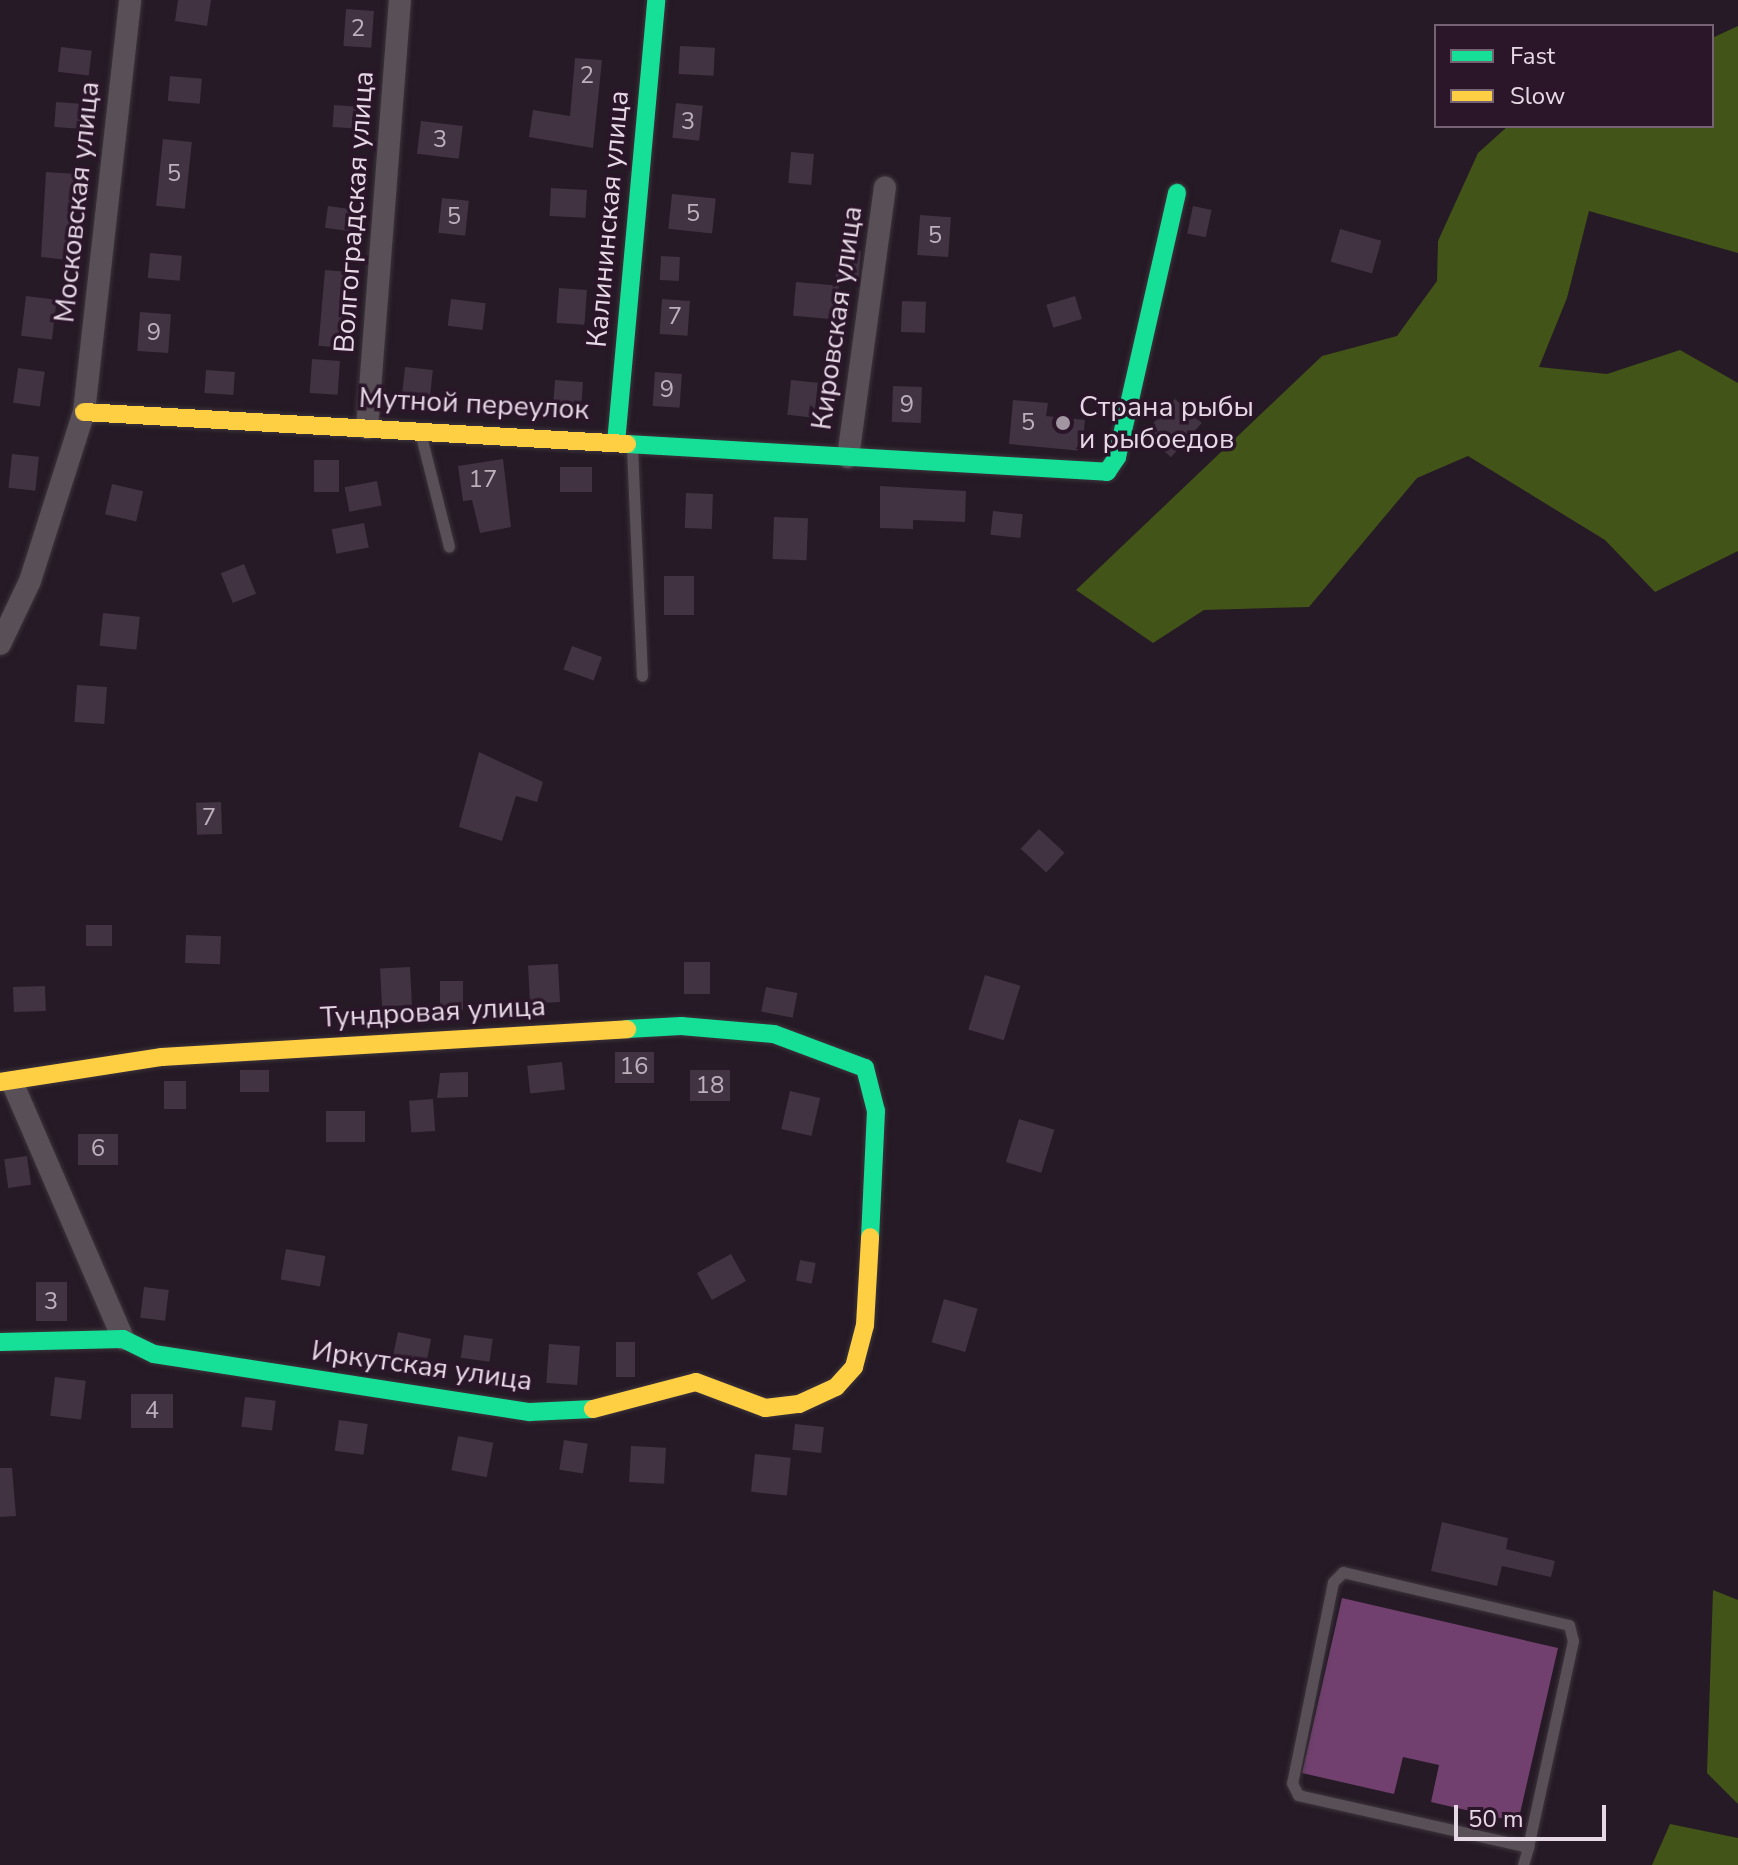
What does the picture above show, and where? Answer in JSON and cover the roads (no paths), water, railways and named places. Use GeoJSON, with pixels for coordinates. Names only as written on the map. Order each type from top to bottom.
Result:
{"type":"FeatureCollection","features":[{"type":"Feature","properties":{"kind":"street","name":"Московская улица"},"geometry":{"type":"LineString","coordinates":[[84,412],[130,0]]}},
{"type":"Feature","properties":{"kind":"street","name":"Волгоградская улица"},"geometry":{"type":"LineString","coordinates":[[367,428],[400,0]]}},
{"type":"Feature","properties":{"kind":"street","name":"Калининская улица"},"geometry":{"type":"LineString","coordinates":[[624,443],[656,0]]}},
{"type":"Feature","properties":{"kind":"street","name":"Кировская улица"},"geometry":{"type":"LineString","coordinates":[[848,457],[885,188]]}},
{"type":"Feature","properties":{"kind":"street","name":"Мутной переулок"},"geometry":{"type":"LineString","coordinates":[[84,412],[1107,472],[1117,457],[1177,193]]}},
{"type":"Feature","properties":{"kind":"street"},"geometry":{"type":"LineString","coordinates":[[0,644],[30,581],[84,412]]}},
{"type":"Feature","properties":{"kind":"street","name":"Тундровая улица"},"geometry":{"type":"LineString","coordinates":[[6,1082],[162,1057],[681,1026],[774,1034],[865,1068]]}},
{"type":"Feature","properties":{"kind":"street","name":"Иркутская улица"},"geometry":{"type":"LineString","coordinates":[[0,1342],[123,1339],[154,1354],[530,1412],[592,1409],[696,1382],[765,1408],[799,1404],[836,1387],[854,1367],[865,1325],[876,1111],[865,1068]]}},
{"type":"Feature","properties":{"kind":"street"},"geometry":{"type":"LineString","coordinates":[[6,1082],[123,1339]]}},
{"type":"Feature","properties":{"kind":"lane"},"geometry":{"type":"LineString","coordinates":[[420,431],[449,547]]}},
{"type":"Feature","properties":{"kind":"lane"},"geometry":{"type":"LineString","coordinates":[[624,443],[642,676]]}},
{"type":"Feature","properties":{"kind":"lane"},"geometry":{"type":"LineString","coordinates":[[1523,1865],[1528,1847],[1573,1641],[1569,1625],[1559,1618],[1343,1572],[1333,1582],[1295,1767],[1298,1795],[1528,1847]]}},
{"type":"Feature","properties":{"kind":"place","name":"Страна рыбы и рыбоедов"},"geometry":{"type":"Point","coordinates":[1063,423]}}]}
